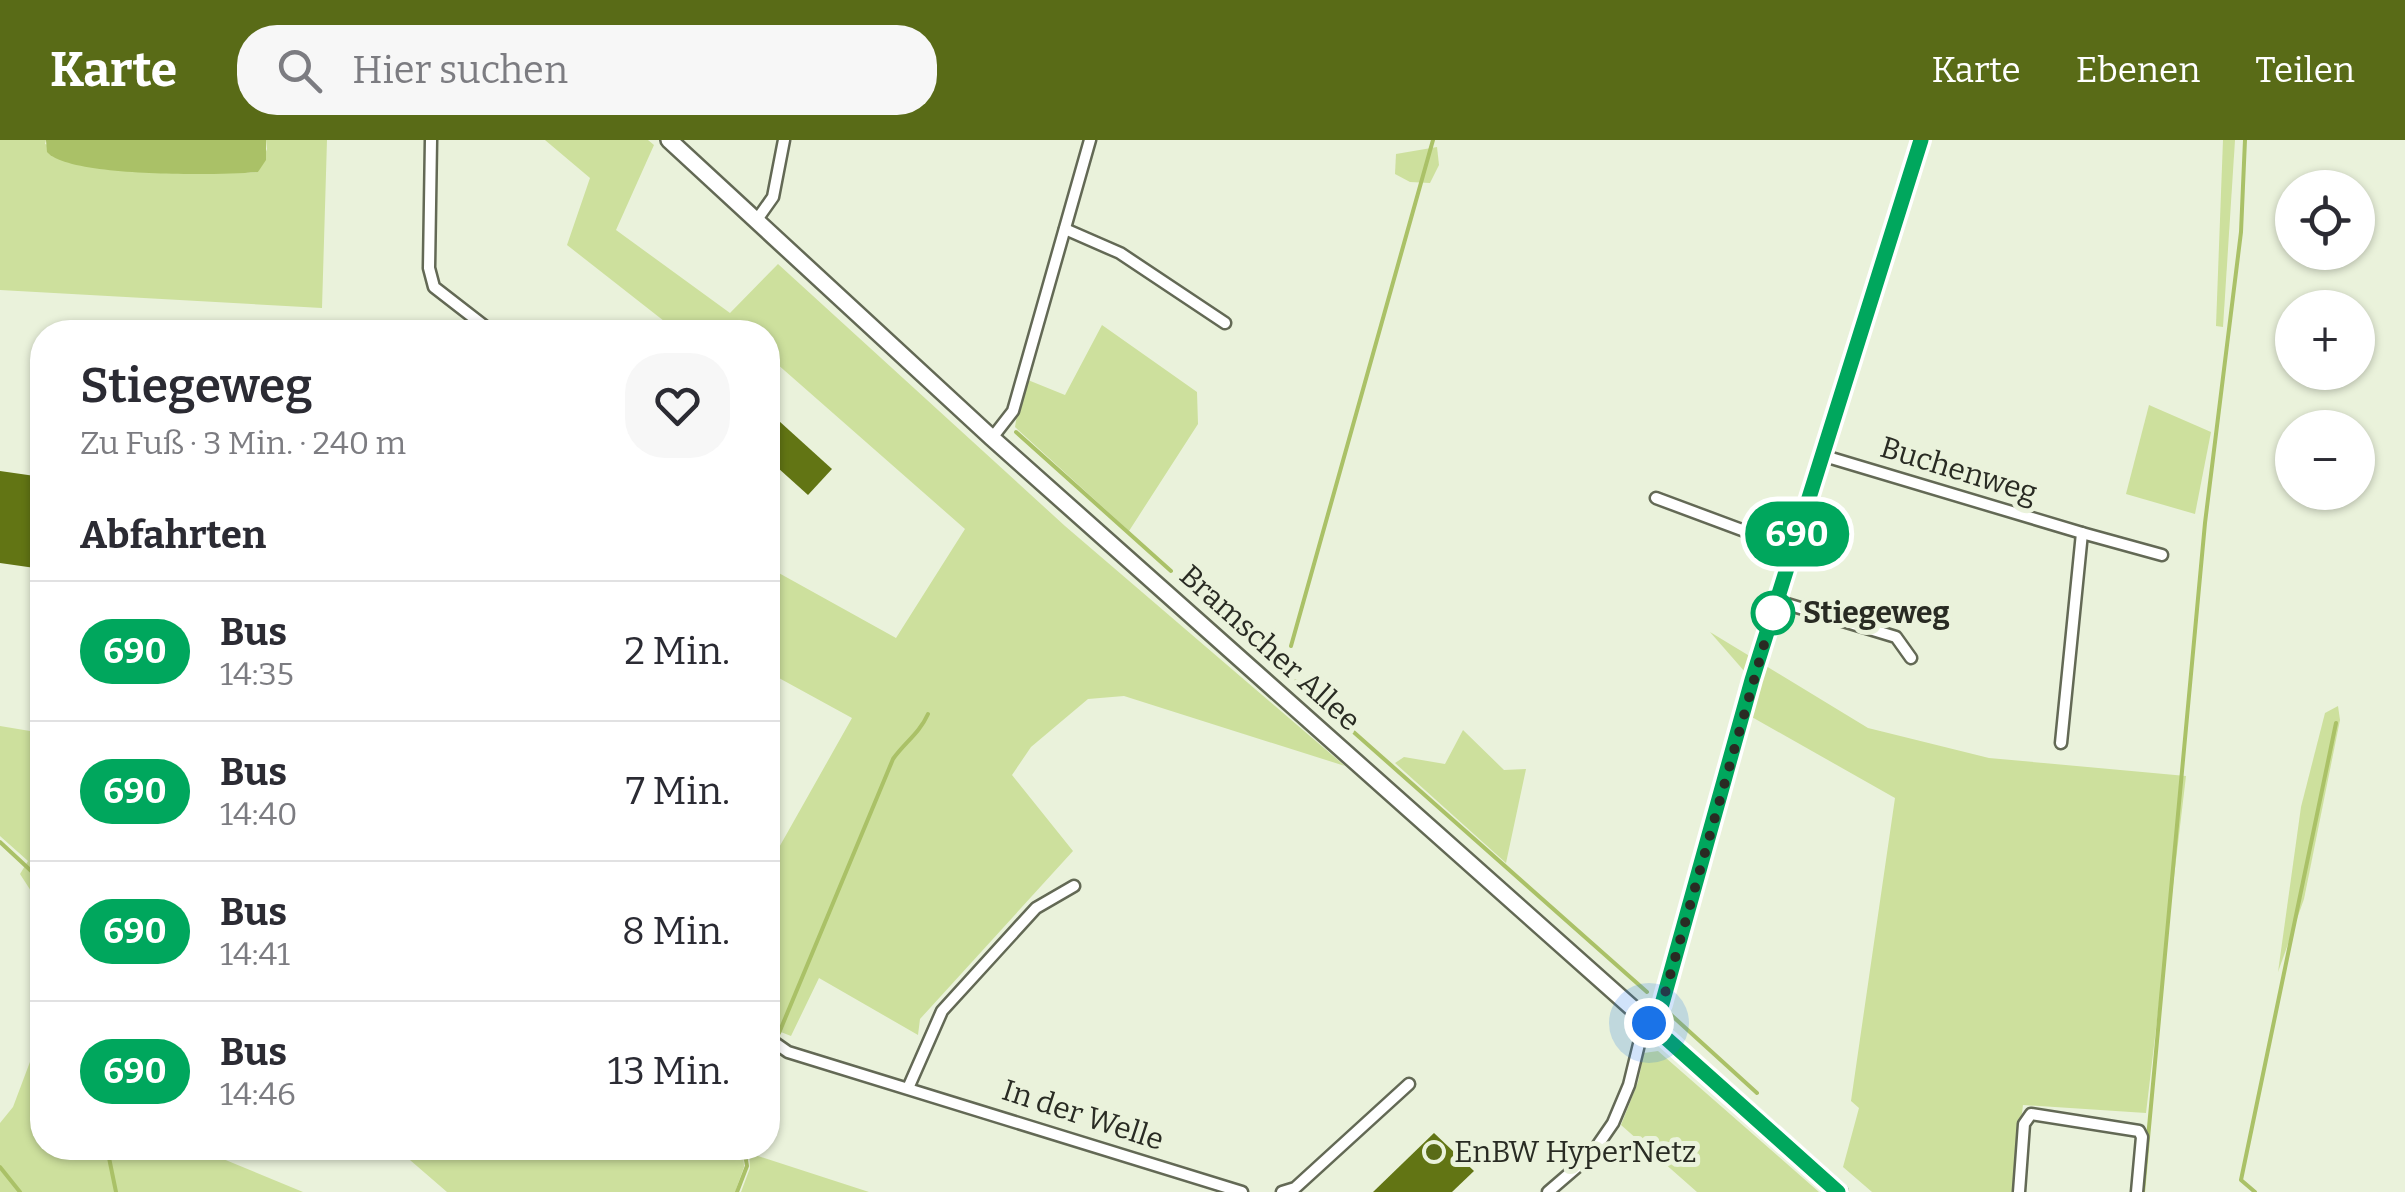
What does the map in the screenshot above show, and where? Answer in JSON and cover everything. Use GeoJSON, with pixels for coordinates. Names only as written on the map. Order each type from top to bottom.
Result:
{"type":"FeatureCollection","features":[{"type":"Feature","properties":{"kind":"main road","name":"Bramscher Allee"},"geometry":{"type":"LineString","coordinates":[[670,140],[992,438],[1838,1192]]}},
{"type":"Feature","properties":{"kind":"street"},"geometry":{"type":"LineString","coordinates":[[431,140],[429,268],[434,287],[477,320]]}},
{"type":"Feature","properties":{"kind":"street"},"geometry":{"type":"LineString","coordinates":[[756,221],[773,197],[784,140]]}},
{"type":"Feature","properties":{"kind":"street"},"geometry":{"type":"LineString","coordinates":[[992,438],[1013,412],[1090,140]]}},
{"type":"Feature","properties":{"kind":"street"},"geometry":{"type":"LineString","coordinates":[[1548,1192],[1591,1155],[1613,1122],[1649,1023],[1662,1004],[1792,549],[1920,140]]}},
{"type":"Feature","properties":{"kind":"street"},"geometry":{"type":"LineString","coordinates":[[1065,229],[1120,253],[1225,323]]}},
{"type":"Feature","properties":{"kind":"street","name":"Buchenweg"},"geometry":{"type":"LineString","coordinates":[[1821,456],[2162,555]]}},
{"type":"Feature","properties":{"kind":"street"},"geometry":{"type":"LineString","coordinates":[[1656,498],[1792,549]]}},
{"type":"Feature","properties":{"kind":"street"},"geometry":{"type":"LineString","coordinates":[[2061,743],[2082,533]]}},
{"type":"Feature","properties":{"kind":"street"},"geometry":{"type":"LineString","coordinates":[[1777,601],[1896,637],[1912,658]]}},
{"type":"Feature","properties":{"kind":"street"},"geometry":{"type":"LineString","coordinates":[[909,1086],[942,1011],[1036,908],[1074,886]]}},
{"type":"Feature","properties":{"kind":"street","name":"In der Welle"},"geometry":{"type":"LineString","coordinates":[[780,1046],[1242,1192]]}},
{"type":"Feature","properties":{"kind":"street"},"geometry":{"type":"LineString","coordinates":[[1282,1192],[1295,1188],[1409,1084]]}},
{"type":"Feature","properties":{"kind":"street"},"geometry":{"type":"LineString","coordinates":[[2019,1192],[2024,1124],[2031,1114],[2140,1131],[2137,1192]]}},
{"type":"Feature","properties":{"kind":"shaded area"},"geometry":{"type":"Polygon","coordinates":[[[0,140],[46,140],[45,144],[132,172],[248,173],[258,172],[267,149],[266,140],[327,140],[322,308],[0,290],[0,140]]]}},
{"type":"Feature","properties":{"kind":"shaded area"},"geometry":{"type":"Polygon","coordinates":[[[46,140],[266,140],[266,160],[258,172],[114,171],[61,160],[47,152],[46,140]]]}},
{"type":"Feature","properties":{"kind":"shaded area"},"geometry":{"type":"Polygon","coordinates":[[[545,140],[648,140],[654,145],[616,230],[730,313],[778,264],[1065,526],[1345,766],[1124,696],[1088,699],[1031,747],[1012,775],[1073,851],[920,1019],[918,1035],[819,978],[791,1036],[780,1032],[780,846],[852,718],[780,679],[780,574],[896,638],[965,529],[780,367],[780,320],[663,320],[567,245],[590,178],[545,140]]]}},
{"type":"Feature","properties":{"kind":"shaded area"},"geometry":{"type":"Polygon","coordinates":[[[2223,140],[2235,140],[2223,327],[2216,326],[2223,140]]]}},
{"type":"Feature","properties":{"kind":"shaded area"},"geometry":{"type":"Polygon","coordinates":[[[1437,147],[1439,165],[1430,183],[1410,182],[1395,174],[1396,154],[1437,147]]]}},
{"type":"Feature","properties":{"kind":"shaded area"},"geometry":{"type":"Polygon","coordinates":[[[1102,325],[1197,392],[1198,424],[1129,531],[1015,427],[1023,378],[1065,395],[1102,325]]]}},
{"type":"Feature","properties":{"kind":"shaded area"},"geometry":{"type":"Polygon","coordinates":[[[2149,405],[2211,432],[2195,514],[2126,494],[2149,405]]]}},
{"type":"Feature","properties":{"kind":"shaded area"},"geometry":{"type":"Polygon","coordinates":[[[1710,632],[1868,728],[1989,758],[2186,776],[2146,1113],[2023,1105],[2012,1192],[1872,1192],[1843,1167],[1859,1108],[1851,1101],[1895,798],[1743,712],[1752,680],[1710,632]]]}},
{"type":"Feature","properties":{"kind":"shaded area"},"geometry":{"type":"Polygon","coordinates":[[[2338,706],[2340,720],[2304,899],[2278,972],[2301,807],[2325,713],[2338,706]]]}},
{"type":"Feature","properties":{"kind":"shaded area"},"geometry":{"type":"Polygon","coordinates":[[[0,726],[30,731],[30,889],[20,874],[28,861],[0,836],[0,726]]]}},
{"type":"Feature","properties":{"kind":"shaded area"},"geometry":{"type":"Polygon","coordinates":[[[1463,730],[1504,770],[1526,769],[1506,863],[1395,763],[1404,757],[1445,764],[1463,730]]]}},
{"type":"Feature","properties":{"kind":"shaded area"},"geometry":{"type":"Polygon","coordinates":[[[1658,1051],[1819,1192],[1697,1192],[1621,1125],[1638,1082],[1644,1053],[1658,1051]]]}},
{"type":"Feature","properties":{"kind":"shaded area"},"geometry":{"type":"Polygon","coordinates":[[[30,1062],[30,1160],[226,1160],[303,1192],[0,1192],[0,1123],[13,1107],[30,1062]]]}},
{"type":"Feature","properties":{"kind":"shaded area"},"geometry":{"type":"Polygon","coordinates":[[[410,1160],[744,1160],[735,1192],[447,1192],[410,1160]]]}},
{"type":"Feature","properties":{"kind":"shaded area"},"geometry":{"type":"Polygon","coordinates":[[[750,1160],[770,1160],[869,1192],[741,1192],[750,1160]]]}},
{"type":"Feature","properties":{"kind":"building"},"geometry":{"type":"Polygon","coordinates":[[[780,422],[832,469],[808,495],[780,470],[780,422]]]}},
{"type":"Feature","properties":{"kind":"building"},"geometry":{"type":"Polygon","coordinates":[[[0,471],[30,475],[30,567],[0,563],[0,471]]]}},
{"type":"Feature","properties":{"kind":"building","name":"EnBW HyperNetz"},"geometry":{"type":"Polygon","coordinates":[[[1434,1133],[1474,1171],[1452,1192],[1373,1192],[1434,1133]]]}},
{"type":"Feature","properties":{"kind":"waterway"},"geometry":{"type":"LineString","coordinates":[[1291,646],[1433,140]]}},
{"type":"Feature","properties":{"kind":"waterway"},"geometry":{"type":"LineString","coordinates":[[2143,1192],[2205,523],[2241,232],[2245,140]]}},
{"type":"Feature","properties":{"kind":"waterway"},"geometry":{"type":"LineString","coordinates":[[1016,432],[1171,571]]}},
{"type":"Feature","properties":{"kind":"waterway"},"geometry":{"type":"LineString","coordinates":[[1196,593],[1284,671]]}},
{"type":"Feature","properties":{"kind":"waterway"},"geometry":{"type":"LineString","coordinates":[[1296,681],[1647,992]]}},
{"type":"Feature","properties":{"kind":"waterway"},"geometry":{"type":"LineString","coordinates":[[780,1031],[893,759],[928,714]]}},
{"type":"Feature","properties":{"kind":"waterway"},"geometry":{"type":"LineString","coordinates":[[2255,1192],[2241,1180],[2336,723]]}},
{"type":"Feature","properties":{"kind":"waterway"},"geometry":{"type":"LineString","coordinates":[[0,842],[30,870]]}},
{"type":"Feature","properties":{"kind":"waterway"},"geometry":{"type":"LineString","coordinates":[[1669,1013],[1757,1093]]}},
{"type":"Feature","properties":{"kind":"waterway"},"geometry":{"type":"LineString","coordinates":[[109,1160],[116,1192]]}},
{"type":"Feature","properties":{"kind":"waterway"},"geometry":{"type":"LineString","coordinates":[[737,1192],[746,1160]]}},
{"type":"Feature","properties":{"kind":"waterway"},"geometry":{"type":"LineString","coordinates":[[0,1167],[20,1192]]}},
{"type":"Feature","properties":{"kind":"bus line","name":"690"},"geometry":{"type":"LineString","coordinates":[[1838,1192],[1649,1023],[1662,1004],[1752,680],[1921,140]]}},
{"type":"Feature","properties":{"kind":"place","name":"Stiegeweg"},"geometry":{"type":"Point","coordinates":[1773,613]}},
{"type":"Feature","properties":{"kind":"place","name":"EnBW HyperNetz"},"geometry":{"type":"Point","coordinates":[1434,1152]}},
{"type":"Feature","properties":{"kind":"route"},"geometry":{"type":"LineString","coordinates":[[1649,1023],[1662,1004],[1773,613]]}}]}
